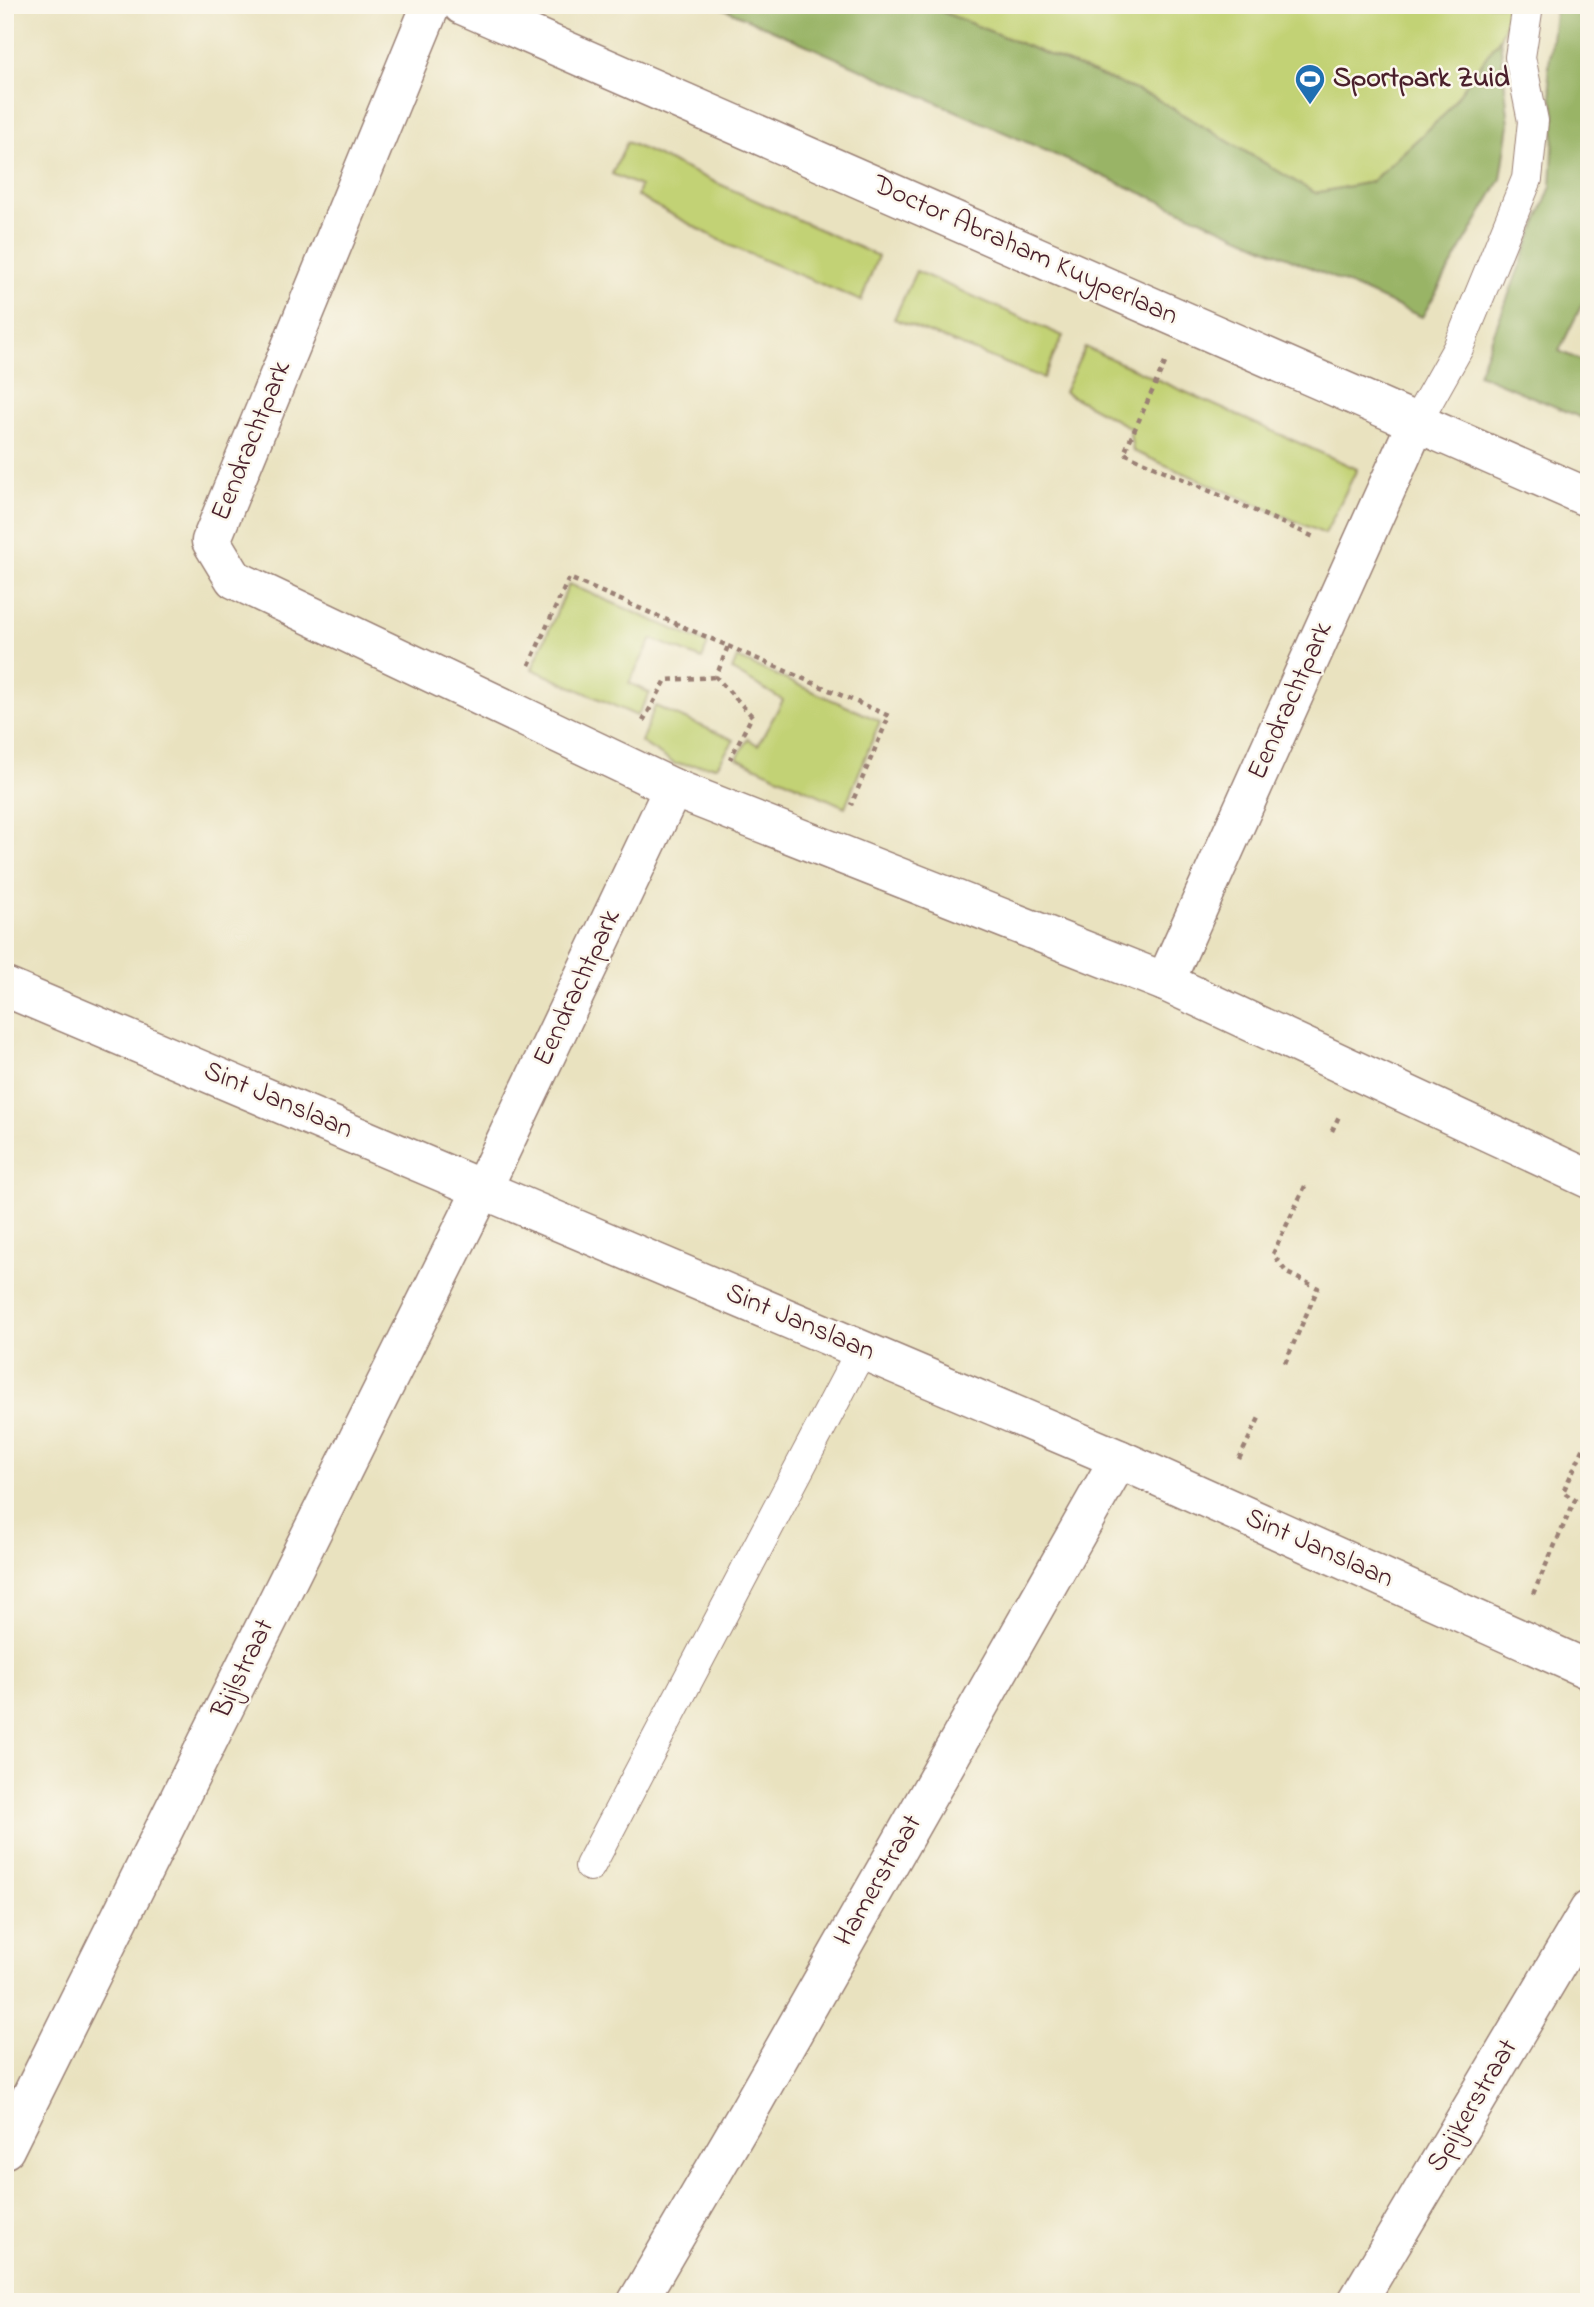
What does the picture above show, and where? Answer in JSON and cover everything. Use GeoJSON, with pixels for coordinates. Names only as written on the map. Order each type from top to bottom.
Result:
{"type":"FeatureCollection","features":[{"type":"Feature","properties":{"kind":"street","name":"Eendrachtpark"},"geometry":{"type":"LineString","coordinates":[[431,5],[211,541],[234,579],[673,788],[1165,982],[1589,1179]]}},
{"type":"Feature","properties":{"kind":"street","name":"Doctor Abraham Kuyperlaan"},"geometry":{"type":"LineString","coordinates":[[462,5],[1589,498]]}},
{"type":"Feature","properties":{"kind":"street","name":"Eendrachtpark"},"geometry":{"type":"LineString","coordinates":[[1165,982],[1417,421]]}},
{"type":"Feature","properties":{"kind":"street","name":"Eendrachtpark"},"geometry":{"type":"LineString","coordinates":[[483,1188],[673,788]]}},
{"type":"Feature","properties":{"kind":"street","name":"Sint Janslaan"},"geometry":{"type":"LineString","coordinates":[[5,987],[1119,1459],[1589,1670]]}},
{"type":"Feature","properties":{"kind":"street","name":"Bijlstraat"},"geometry":{"type":"LineString","coordinates":[[5,2149],[483,1188]]}},
{"type":"Feature","properties":{"kind":"street","name":"Hamerstraat"},"geometry":{"type":"LineString","coordinates":[[637,2302],[1119,1459]]}},
{"type":"Feature","properties":{"kind":"street","name":"Spijkerstraat"},"geometry":{"type":"LineString","coordinates":[[1357,2302],[1589,1910]]}},
{"type":"Feature","properties":{"kind":"lane"},"geometry":{"type":"LineString","coordinates":[[1417,421],[1458,348],[1527,179],[1533,121],[1520,57],[1528,5]]}},
{"type":"Feature","properties":{"kind":"lane"},"geometry":{"type":"LineString","coordinates":[[590,1866],[862,1349]]}},
{"type":"Feature","properties":{"kind":"path"},"geometry":{"type":"LineString","coordinates":[[1185,320],[1124,453],[1356,556]]}},
{"type":"Feature","properties":{"kind":"path"},"geometry":{"type":"LineString","coordinates":[[509,710],[569,578],[728,646],[889,716],[832,850]]}},
{"type":"Feature","properties":{"kind":"path"},"geometry":{"type":"LineString","coordinates":[[716,677],[728,646]]}},
{"type":"Feature","properties":{"kind":"path"},"geometry":{"type":"LineString","coordinates":[[620,762],[666,680],[716,677]]}},
{"type":"Feature","properties":{"kind":"path"},"geometry":{"type":"LineString","coordinates":[[708,802],[752,716],[716,677]]}},
{"type":"Feature","properties":{"kind":"path"},"geometry":{"type":"LineString","coordinates":[[1285,1363],[1318,1288],[1287,1273],[1273,1254],[1306,1184]]}},
{"type":"Feature","properties":{"kind":"path"},"geometry":{"type":"LineString","coordinates":[[1513,1637],[1575,1500],[1563,1492],[1589,1437]]}},
{"type":"Feature","properties":{"kind":"green space"},"geometry":{"type":"Polygon","coordinates":[[[716,5],[925,5],[1153,97],[1315,193],[1371,182],[1444,115],[1500,38],[1509,124],[1501,179],[1422,317],[716,5]]]}},
{"type":"Feature","properties":{"kind":"green space","name":"Sportpark Zuid"},"geometry":{"type":"Polygon","coordinates":[[[925,5],[1511,5],[1500,38],[1444,115],[1371,182],[1315,193],[1153,97],[925,5]]]}},
{"type":"Feature","properties":{"kind":"green space"},"geometry":{"type":"Polygon","coordinates":[[[1556,5],[1589,5],[1589,290],[1559,351],[1589,364],[1589,421],[1478,374],[1551,186],[1555,116],[1548,73],[1556,5]]]}},
{"type":"Feature","properties":{"kind":"green space"},"geometry":{"type":"Polygon","coordinates":[[[627,142],[878,256],[861,301],[731,246],[637,196],[640,186],[612,174],[627,142]]]}},
{"type":"Feature","properties":{"kind":"green space"},"geometry":{"type":"Polygon","coordinates":[[[916,271],[1063,336],[1043,378],[894,319],[916,271]]]}},
{"type":"Feature","properties":{"kind":"green space"},"geometry":{"type":"Polygon","coordinates":[[[1085,347],[1357,469],[1325,534],[1133,451],[1129,427],[1064,392],[1085,347]]]}},
{"type":"Feature","properties":{"kind":"green space"},"geometry":{"type":"Polygon","coordinates":[[[569,584],[708,644],[702,659],[652,639],[629,683],[650,693],[637,716],[532,669],[569,584]]]}},
{"type":"Feature","properties":{"kind":"green space"},"geometry":{"type":"Polygon","coordinates":[[[737,658],[880,721],[845,807],[737,758],[748,739],[758,745],[783,700],[732,670],[737,658]]]}},
{"type":"Feature","properties":{"kind":"green space"},"geometry":{"type":"Polygon","coordinates":[[[655,706],[734,740],[717,766],[675,764],[641,742],[655,706]]]}},
{"type":"Feature","properties":{"kind":"place","name":"Sportpark Zuid"},"geometry":{"type":"Point","coordinates":[1310,106]}}]}
